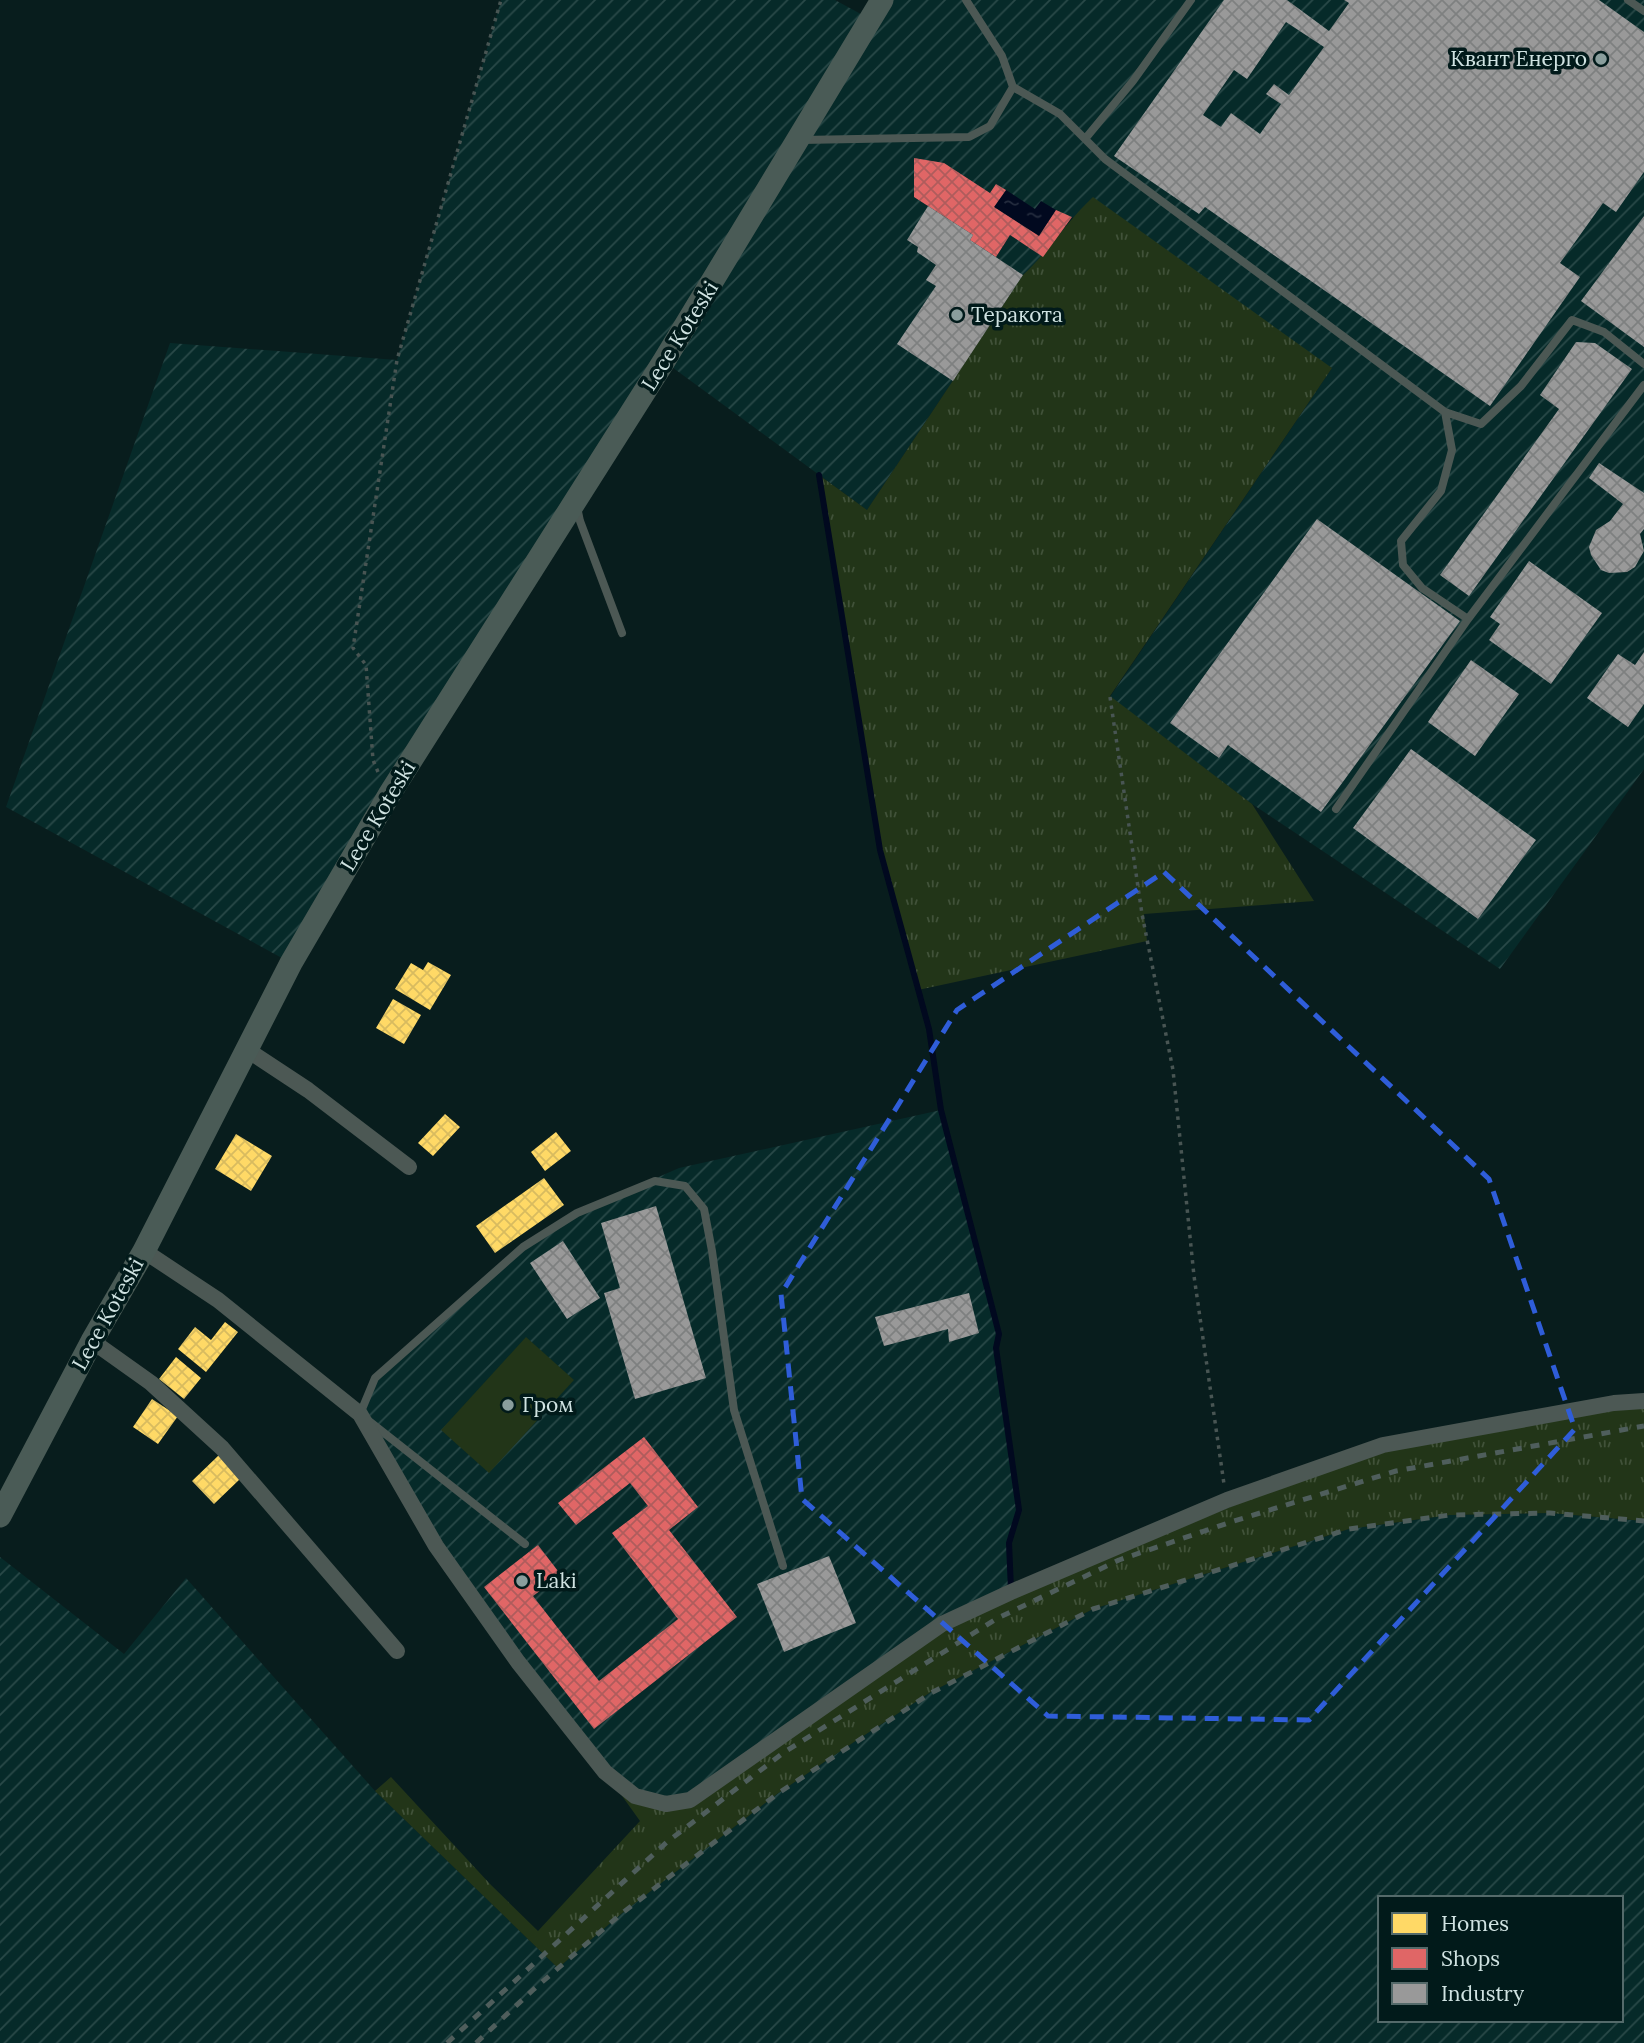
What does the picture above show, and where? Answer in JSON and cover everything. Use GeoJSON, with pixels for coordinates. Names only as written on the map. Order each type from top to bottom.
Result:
{"type":"FeatureCollection","features":[{"type":"Feature","properties":{"kind":"main road","name":"Lece Koteski"},"geometry":{"type":"LineString","coordinates":[[0,1516],[92,1341],[144,1251],[291,963],[389,795],[576,501],[799,141],[882,0]]}},
{"type":"Feature","properties":{"kind":"street"},"geometry":{"type":"LineString","coordinates":[[246,1049],[308,1090],[409,1167]]}},
{"type":"Feature","properties":{"kind":"street"},"geometry":{"type":"LineString","coordinates":[[144,1251],[218,1300],[360,1414],[436,1546],[560,1717],[606,1772],[635,1796],[666,1804],[690,1800],[942,1624],[1227,1500],[1383,1445],[1614,1403],[1644,1401]]}},
{"type":"Feature","properties":{"kind":"street"},"geometry":{"type":"LineString","coordinates":[[92,1341],[151,1383],[222,1448],[397,1651]]}},
{"type":"Feature","properties":{"kind":"lane"},"geometry":{"type":"LineString","coordinates":[[966,0],[1002,56],[1013,87],[1060,114],[1105,159],[1445,412],[1481,424],[1521,386],[1572,320],[1604,332],[1644,363]]}},
{"type":"Feature","properties":{"kind":"lane"},"geometry":{"type":"LineString","coordinates":[[1085,139],[1133,81],[1191,0]]}},
{"type":"Feature","properties":{"kind":"lane"},"geometry":{"type":"LineString","coordinates":[[1628,0],[1644,12]]}},
{"type":"Feature","properties":{"kind":"lane"},"geometry":{"type":"LineString","coordinates":[[799,141],[968,137],[990,126],[1013,87]]}},
{"type":"Feature","properties":{"kind":"lane"},"geometry":{"type":"LineString","coordinates":[[1336,810],[1468,618],[1644,385]]}},
{"type":"Feature","properties":{"kind":"lane"},"geometry":{"type":"LineString","coordinates":[[1445,412],[1452,450],[1441,491],[1401,541],[1404,565],[1422,588],[1468,618]]}},
{"type":"Feature","properties":{"kind":"lane"},"geometry":{"type":"LineString","coordinates":[[576,501],[580,521],[622,632]]}},
{"type":"Feature","properties":{"kind":"lane"},"geometry":{"type":"LineString","coordinates":[[525,1544],[360,1414],[375,1378],[523,1248],[577,1213],[655,1181],[685,1186],[704,1209],[734,1410],[783,1566]]}},
{"type":"Feature","properties":{"kind":"path"},"geometry":{"type":"LineString","coordinates":[[389,795],[373,760],[366,665],[353,648],[397,360],[501,0]]}},
{"type":"Feature","properties":{"kind":"path"},"geometry":{"type":"LineString","coordinates":[[1110,696],[1142,914],[1173,1070],[1194,1276],[1227,1500]]}},
{"type":"Feature","properties":{"kind":"highlighted area"},"geometry":{"type":"Polygon","coordinates":[[[1164,872],[1489,1179],[1575,1429],[1309,1720],[1048,1716],[802,1499],[781,1294],[957,1010],[1164,872]]]}},
{"type":"Feature","properties":{"kind":"shaded area"},"geometry":{"type":"Polygon","coordinates":[[[501,0],[835,0],[870,19],[882,0],[1644,0],[1644,769],[1500,969],[1252,804],[1110,697],[1332,368],[1072,217],[1043,257],[1023,275],[867,510],[665,362],[291,963],[6,807],[170,343],[397,360],[501,0]]]}},
{"type":"Feature","properties":{"kind":"shaded area"},"geometry":{"type":"Polygon","coordinates":[[[941,1110],[999,1334],[996,1348],[1019,1510],[1009,1543],[1011,1592],[690,1800],[635,1796],[518,1662],[360,1414],[375,1378],[523,1248],[577,1213],[679,1168],[941,1110]]]}},
{"type":"Feature","properties":{"kind":"shaded area"},"geometry":{"type":"Polygon","coordinates":[[[1550,1513],[1644,1521],[1644,2043],[0,2043],[0,1557],[124,1654],[186,1578],[375,1791],[558,1968],[621,1914],[777,1794],[931,1692],[1093,1609],[1349,1529],[1450,1515],[1550,1513]]]}},
{"type":"Feature","properties":{"kind":"green space"},"geometry":{"type":"Polygon","coordinates":[[[1093,197],[1332,368],[1110,696],[1252,804],[1314,901],[1144,914],[1147,941],[918,990],[880,850],[819,475],[867,510],[1023,275],[1093,197]]]}},
{"type":"Feature","properties":{"kind":"green space","name":"Гром"},"geometry":{"type":"Polygon","coordinates":[[[526,1337],[574,1380],[489,1473],[441,1430],[526,1337]]]}},
{"type":"Feature","properties":{"kind":"green space"},"geometry":{"type":"Polygon","coordinates":[[[1644,1401],[1644,1521],[1550,1513],[1450,1515],[1349,1529],[1093,1609],[931,1692],[854,1742],[777,1794],[621,1914],[558,1968],[375,1791],[391,1777],[490,1884],[538,1931],[640,1821],[605,1772],[635,1796],[690,1800],[942,1624],[1383,1445],[1644,1401]]]}},
{"type":"Feature","properties":{"kind":"water"},"geometry":{"type":"Polygon","coordinates":[[[1006,190],[1035,209],[1041,201],[1056,210],[1039,236],[994,207],[1006,190]]]}},
{"type":"Feature","properties":{"kind":"building: Homes"},"geometry":{"type":"Polygon","coordinates":[[[428,962],[451,975],[430,1010],[395,989],[411,963],[423,970],[428,962]]]}},
{"type":"Feature","properties":{"kind":"building: Homes"},"geometry":{"type":"Polygon","coordinates":[[[393,999],[421,1015],[404,1044],[376,1028],[393,999]]]}},
{"type":"Feature","properties":{"kind":"building: Homes"},"geometry":{"type":"Polygon","coordinates":[[[445,1114],[460,1127],[433,1156],[418,1143],[445,1114]]]}},
{"type":"Feature","properties":{"kind":"building: Homes"},"geometry":{"type":"Polygon","coordinates":[[[556,1132],[571,1151],[545,1171],[531,1152],[556,1132]]]}},
{"type":"Feature","properties":{"kind":"building: Homes"},"geometry":{"type":"Polygon","coordinates":[[[236,1134],[272,1156],[251,1191],[215,1169],[236,1134]]]}},
{"type":"Feature","properties":{"kind":"building: Homes"},"geometry":{"type":"Polygon","coordinates":[[[544,1178],[564,1205],[495,1253],[476,1226],[544,1178]]]}},
{"type":"Feature","properties":{"kind":"building: Homes"},"geometry":{"type":"Polygon","coordinates":[[[225,1322],[238,1332],[206,1372],[178,1349],[195,1327],[211,1340],[225,1322]]]}},
{"type":"Feature","properties":{"kind":"building: Homes"},"geometry":{"type":"Polygon","coordinates":[[[176,1357],[201,1378],[184,1399],[159,1379],[176,1357]]]}},
{"type":"Feature","properties":{"kind":"building: Homes"},"geometry":{"type":"Polygon","coordinates":[[[152,1399],[178,1416],[158,1444],[133,1427],[152,1399]]]}},
{"type":"Feature","properties":{"kind":"building: Homes"},"geometry":{"type":"Polygon","coordinates":[[[219,1455],[240,1479],[214,1504],[192,1481],[219,1455]]]}},
{"type":"Feature","properties":{"kind":"building: Shops"},"geometry":{"type":"Polygon","coordinates":[[[914,158],[944,163],[990,193],[996,184],[1006,190],[994,207],[1039,236],[1056,210],[1072,217],[1043,257],[1010,235],[996,257],[970,240],[973,235],[914,197],[914,158]]]}},
{"type":"Feature","properties":{"kind":"building: Shops","name":"Laki"},"geometry":{"type":"Polygon","coordinates":[[[644,1437],[698,1507],[669,1530],[737,1617],[594,1729],[484,1587],[538,1545],[561,1575],[533,1596],[599,1681],[678,1619],[612,1533],[648,1506],[630,1483],[576,1525],[558,1503],[644,1437]]]}},
{"type":"Feature","properties":{"kind":"building: Industry"},"geometry":{"type":"Polygon","coordinates":[[[1224,0],[1287,0],[1329,31],[1349,3],[1344,0],[1599,0],[1644,32],[1644,172],[1616,212],[1603,203],[1560,263],[1580,277],[1490,406],[1205,207],[1199,214],[1114,156],[1224,0]],[[1286,22],[1247,79],[1234,70],[1203,115],[1221,127],[1231,113],[1260,134],[1281,104],[1266,94],[1274,84],[1289,95],[1324,47],[1286,22]]]}},
{"type":"Feature","properties":{"kind":"building: Industry","name":"Теракота"},"geometry":{"type":"Polygon","coordinates":[[[928,206],[973,235],[970,240],[1023,275],[953,381],[897,344],[936,286],[926,280],[936,265],[917,252],[918,247],[907,240],[928,206]]]}},
{"type":"Feature","properties":{"kind":"building: Industry"},"geometry":{"type":"Polygon","coordinates":[[[1644,216],[1644,347],[1581,301],[1644,216]]]}},
{"type":"Feature","properties":{"kind":"building: Industry"},"geometry":{"type":"Polygon","coordinates":[[[1576,342],[1595,343],[1632,369],[1469,596],[1440,575],[1559,409],[1540,395],[1576,342]]]}},
{"type":"Feature","properties":{"kind":"building: Industry"},"geometry":{"type":"Polygon","coordinates":[[[1599,463],[1644,493],[1644,529],[1640,534],[1644,551],[1635,567],[1627,572],[1609,573],[1601,570],[1591,555],[1589,547],[1596,530],[1610,521],[1623,504],[1589,478],[1599,463]]]}},
{"type":"Feature","properties":{"kind":"building: Industry"},"geometry":{"type":"Polygon","coordinates":[[[1317,519],[1460,621],[1321,812],[1228,745],[1219,758],[1170,723],[1317,519]]]}},
{"type":"Feature","properties":{"kind":"building: Industry"},"geometry":{"type":"Polygon","coordinates":[[[1529,561],[1602,613],[1551,684],[1489,640],[1500,624],[1490,617],[1529,561]]]}},
{"type":"Feature","properties":{"kind":"building: Industry"},"geometry":{"type":"Polygon","coordinates":[[[1644,652],[1644,704],[1628,727],[1587,698],[1618,654],[1635,665],[1644,652]]]}},
{"type":"Feature","properties":{"kind":"building: Industry"},"geometry":{"type":"Polygon","coordinates":[[[1471,660],[1519,694],[1475,756],[1428,722],[1471,660]]]}},
{"type":"Feature","properties":{"kind":"building: Industry"},"geometry":{"type":"Polygon","coordinates":[[[1411,749],[1536,840],[1478,919],[1353,828],[1411,749]]]}},
{"type":"Feature","properties":{"kind":"building: Industry"},"geometry":{"type":"Polygon","coordinates":[[[656,1206],[706,1378],[635,1399],[604,1293],[620,1288],[601,1223],[656,1206]]]}},
{"type":"Feature","properties":{"kind":"building: Industry"},"geometry":{"type":"Polygon","coordinates":[[[563,1241],[600,1298],[567,1319],[530,1263],[563,1241]]]}},
{"type":"Feature","properties":{"kind":"building: Industry"},"geometry":{"type":"Polygon","coordinates":[[[969,1293],[979,1333],[949,1342],[948,1329],[884,1346],[875,1317],[969,1293]]]}},
{"type":"Feature","properties":{"kind":"building: Industry"},"geometry":{"type":"Polygon","coordinates":[[[829,1556],[856,1623],[784,1652],[757,1584],[829,1556]]]}},
{"type":"Feature","properties":{"kind":"waterway"},"geometry":{"type":"LineString","coordinates":[[819,475],[880,850],[929,1029],[941,1110],[999,1334],[996,1348],[1019,1510],[1009,1543],[1011,1590]]}},
{"type":"Feature","properties":{"kind":"railway"},"geometry":{"type":"LineString","coordinates":[[447,2043],[667,1842],[783,1753],[996,1619],[1119,1560],[1396,1471],[1644,1426]]}},
{"type":"Feature","properties":{"kind":"railway"},"geometry":{"type":"LineString","coordinates":[[476,2043],[621,1914],[777,1794],[931,1693],[1093,1609],[1349,1529],[1450,1515],[1550,1513],[1644,1521]]}},
{"type":"Feature","properties":{"kind":"place","name":"Квант Енерго"},"geometry":{"type":"Point","coordinates":[1601,59]}},
{"type":"Feature","properties":{"kind":"place","name":"Теракота"},"geometry":{"type":"Point","coordinates":[957,315]}},
{"type":"Feature","properties":{"kind":"place","name":"Гром"},"geometry":{"type":"Point","coordinates":[508,1405]}},
{"type":"Feature","properties":{"kind":"place","name":"Laki"},"geometry":{"type":"Point","coordinates":[522,1581]}}]}
